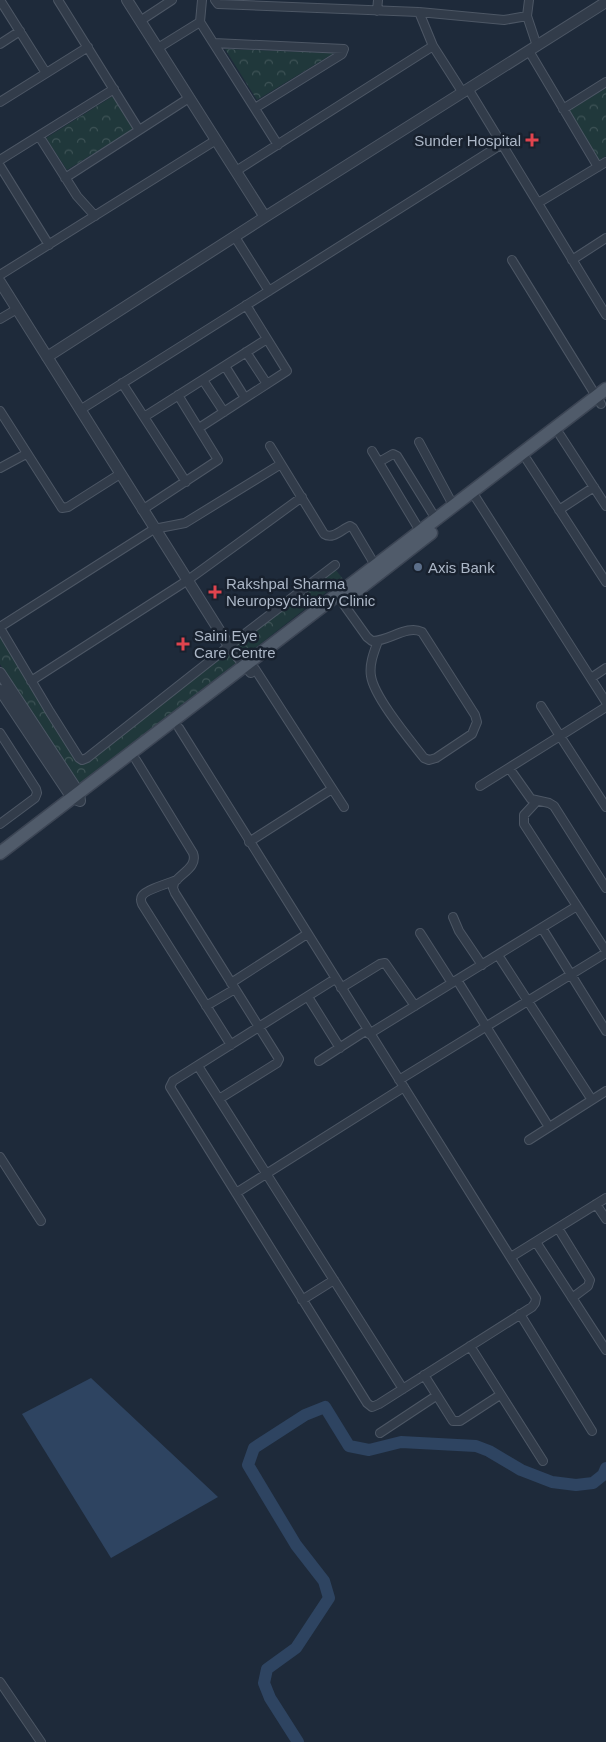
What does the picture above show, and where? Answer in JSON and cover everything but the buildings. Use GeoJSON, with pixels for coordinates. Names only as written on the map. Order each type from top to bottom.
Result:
{"type":"FeatureCollection","features":[{"type":"Feature","properties":{"kind":"main road"},"geometry":{"type":"LineString","coordinates":[[0,853],[342,602],[560,435],[602,397]]}},
{"type":"Feature","properties":{"kind":"main road"},"geometry":{"type":"LineString","coordinates":[[0,863],[77,797],[136,760],[179,728],[376,565],[602,397]]}},
{"type":"Feature","properties":{"kind":"street"},"geometry":{"type":"LineString","coordinates":[[0,0],[46,73]]}},
{"type":"Feature","properties":{"kind":"street"},"geometry":{"type":"LineString","coordinates":[[58,0],[139,130]]}},
{"type":"Feature","properties":{"kind":"street"},"geometry":{"type":"LineString","coordinates":[[127,0],[265,217]]}},
{"type":"Feature","properties":{"kind":"street"},"geometry":{"type":"LineString","coordinates":[[202,0],[200,22],[278,145]]}},
{"type":"Feature","properties":{"kind":"street"},"geometry":{"type":"LineString","coordinates":[[215,0],[218,4],[419,12],[504,20],[527,16]]}},
{"type":"Feature","properties":{"kind":"street"},"geometry":{"type":"LineString","coordinates":[[324,8],[326,0]]}},
{"type":"Feature","properties":{"kind":"street"},"geometry":{"type":"LineString","coordinates":[[377,11],[378,0]]}},
{"type":"Feature","properties":{"kind":"street"},"geometry":{"type":"LineString","coordinates":[[529,0],[527,16],[533,48],[564,109],[598,167]]}},
{"type":"Feature","properties":{"kind":"street"},"geometry":{"type":"LineString","coordinates":[[140,21],[168,1]]}},
{"type":"Feature","properties":{"kind":"street"},"geometry":{"type":"LineString","coordinates":[[47,357],[606,2]]}},
{"type":"Feature","properties":{"kind":"street"},"geometry":{"type":"LineString","coordinates":[[419,12],[433,46],[502,144],[606,315]]}},
{"type":"Feature","properties":{"kind":"street"},"geometry":{"type":"LineString","coordinates":[[158,48],[200,22]]}},
{"type":"Feature","properties":{"kind":"street"},"geometry":{"type":"LineString","coordinates":[[0,44],[20,31]]}},
{"type":"Feature","properties":{"kind":"street"},"geometry":{"type":"LineString","coordinates":[[214,43],[344,49],[342,54],[254,108]]}},
{"type":"Feature","properties":{"kind":"street"},"geometry":{"type":"LineString","coordinates":[[236,172],[433,46]]}},
{"type":"Feature","properties":{"kind":"street"},"geometry":{"type":"LineString","coordinates":[[0,102],[88,47]]}},
{"type":"Feature","properties":{"kind":"street"},"geometry":{"type":"LineString","coordinates":[[564,109],[606,82]]}},
{"type":"Feature","properties":{"kind":"street"},"geometry":{"type":"LineString","coordinates":[[0,160],[114,89]]}},
{"type":"Feature","properties":{"kind":"street"},"geometry":{"type":"LineString","coordinates":[[65,178],[189,98]]}},
{"type":"Feature","properties":{"kind":"street"},"geometry":{"type":"LineString","coordinates":[[39,136],[65,178],[95,216]]}},
{"type":"Feature","properties":{"kind":"street"},"geometry":{"type":"LineString","coordinates":[[0,275],[216,140]]}},
{"type":"Feature","properties":{"kind":"street"},"geometry":{"type":"LineString","coordinates":[[80,410],[502,144]]}},
{"type":"Feature","properties":{"kind":"street"},"geometry":{"type":"LineString","coordinates":[[538,203],[606,162]]}},
{"type":"Feature","properties":{"kind":"street"},"geometry":{"type":"LineString","coordinates":[[0,166],[48,245]]}},
{"type":"Feature","properties":{"kind":"street"},"geometry":{"type":"LineString","coordinates":[[235,236],[269,291]]}},
{"type":"Feature","properties":{"kind":"street"},"geometry":{"type":"LineString","coordinates":[[572,260],[606,238]]}},
{"type":"Feature","properties":{"kind":"street"},"geometry":{"type":"LineString","coordinates":[[512,260],[602,397]]}},
{"type":"Feature","properties":{"kind":"street"},"geometry":{"type":"LineString","coordinates":[[0,282],[229,646],[251,669],[344,807]]}},
{"type":"Feature","properties":{"kind":"street"},"geometry":{"type":"LineString","coordinates":[[198,428],[286,371],[246,306]]}},
{"type":"Feature","properties":{"kind":"street"},"geometry":{"type":"LineString","coordinates":[[0,319],[17,308]]}},
{"type":"Feature","properties":{"kind":"street"},"geometry":{"type":"LineString","coordinates":[[144,417],[267,339]]}},
{"type":"Feature","properties":{"kind":"street"},"geometry":{"type":"LineString","coordinates":[[246,352],[267,384]]}},
{"type":"Feature","properties":{"kind":"street"},"geometry":{"type":"LineString","coordinates":[[224,366],[245,398]]}},
{"type":"Feature","properties":{"kind":"street"},"geometry":{"type":"LineString","coordinates":[[203,380],[224,412]]}},
{"type":"Feature","properties":{"kind":"street"},"geometry":{"type":"LineString","coordinates":[[122,383],[186,482]]}},
{"type":"Feature","properties":{"kind":"street"},"geometry":{"type":"LineString","coordinates":[[142,510],[218,460],[178,395]]}},
{"type":"Feature","properties":{"kind":"street"},"geometry":{"type":"LineString","coordinates":[[0,411],[62,508],[68,507],[120,474]]}},
{"type":"Feature","properties":{"kind":"street"},"geometry":{"type":"LineString","coordinates":[[560,435],[606,506]]}},
{"type":"Feature","properties":{"kind":"street"},"geometry":{"type":"LineString","coordinates":[[419,442],[453,506]]}},
{"type":"Feature","properties":{"kind":"street"},"geometry":{"type":"LineString","coordinates":[[270,446],[324,534],[332,536],[350,526],[376,565]]}},
{"type":"Feature","properties":{"kind":"street"},"geometry":{"type":"LineString","coordinates":[[372,451],[420,531]]}},
{"type":"Feature","properties":{"kind":"street"},"geometry":{"type":"LineString","coordinates":[[0,468],[26,454]]}},
{"type":"Feature","properties":{"kind":"street"},"geometry":{"type":"LineString","coordinates":[[379,462],[393,454],[397,456],[436,519]]}},
{"type":"Feature","properties":{"kind":"street"},"geometry":{"type":"LineString","coordinates":[[527,460],[606,582]]}},
{"type":"Feature","properties":{"kind":"street"},"geometry":{"type":"LineString","coordinates":[[281,464],[185,523],[154,529],[0,627],[31,681],[82,760],[335,566]]}},
{"type":"Feature","properties":{"kind":"street"},"geometry":{"type":"LineString","coordinates":[[559,510],[594,487]]}},
{"type":"Feature","properties":{"kind":"street"},"geometry":{"type":"LineString","coordinates":[[31,681],[188,580],[302,497]]}},
{"type":"Feature","properties":{"kind":"street"},"geometry":{"type":"LineString","coordinates":[[476,498],[606,702]]}},
{"type":"Feature","properties":{"kind":"street"},"geometry":{"type":"LineString","coordinates":[[342,602],[367,637],[372,641],[378,641],[412,629],[422,632],[475,715],[477,722],[472,734],[436,758],[429,760],[424,758],[373,685],[371,674],[372,659],[378,641]]}},
{"type":"Feature","properties":{"kind":"street"},"geometry":{"type":"LineString","coordinates":[[591,678],[606,668]]}},
{"type":"Feature","properties":{"kind":"street"},"geometry":{"type":"LineString","coordinates":[[0,673],[77,797]]}},
{"type":"Feature","properties":{"kind":"street"},"geometry":{"type":"LineString","coordinates":[[0,690],[77,797]]}},
{"type":"Feature","properties":{"kind":"street"},"geometry":{"type":"LineString","coordinates":[[541,706],[606,808]]}},
{"type":"Feature","properties":{"kind":"street"},"geometry":{"type":"LineString","coordinates":[[480,786],[606,707]]}},
{"type":"Feature","properties":{"kind":"street"},"geometry":{"type":"LineString","coordinates":[[179,728],[536,1298],[532,1307],[375,1406],[369,1405],[170,1087],[173,1081],[335,979]]}},
{"type":"Feature","properties":{"kind":"street"},"geometry":{"type":"LineString","coordinates":[[0,733],[37,793],[34,798],[0,824]]}},
{"type":"Feature","properties":{"kind":"street"},"geometry":{"type":"LineString","coordinates":[[136,760],[195,858],[193,863],[177,880],[173,888],[175,894],[278,1056],[279,1061],[219,1099]]}},
{"type":"Feature","properties":{"kind":"street"},"geometry":{"type":"LineString","coordinates":[[509,768],[527,794],[537,801],[554,806],[606,888]]}},
{"type":"Feature","properties":{"kind":"street"},"geometry":{"type":"LineString","coordinates":[[249,842],[332,789]]}},
{"type":"Feature","properties":{"kind":"street"},"geometry":{"type":"LineString","coordinates":[[236,1192],[487,1027],[606,952],[524,824],[524,815],[537,801]]}},
{"type":"Feature","properties":{"kind":"street"},"geometry":{"type":"LineString","coordinates":[[177,880],[147,892],[142,896],[141,900],[146,912],[231,1045]]}},
{"type":"Feature","properties":{"kind":"street"},"geometry":{"type":"LineString","coordinates":[[319,1061],[415,1006],[577,906]]}},
{"type":"Feature","properties":{"kind":"street"},"geometry":{"type":"LineString","coordinates":[[453,917],[482,965]]}},
{"type":"Feature","properties":{"kind":"street"},"geometry":{"type":"LineString","coordinates":[[542,928],[606,1031]]}},
{"type":"Feature","properties":{"kind":"street"},"geometry":{"type":"LineString","coordinates":[[420,933],[487,1027],[549,1127]]}},
{"type":"Feature","properties":{"kind":"street"},"geometry":{"type":"LineString","coordinates":[[206,1006],[307,934]]}},
{"type":"Feature","properties":{"kind":"street"},"geometry":{"type":"LineString","coordinates":[[498,955],[592,1100]]}},
{"type":"Feature","properties":{"kind":"street"},"geometry":{"type":"LineString","coordinates":[[341,988],[380,964],[386,963],[415,1006]]}},
{"type":"Feature","properties":{"kind":"street"},"geometry":{"type":"LineString","coordinates":[[308,997],[340,1048]]}},
{"type":"Feature","properties":{"kind":"street"},"geometry":{"type":"LineString","coordinates":[[198,1066],[403,1388]]}},
{"type":"Feature","properties":{"kind":"street"},"geometry":{"type":"LineString","coordinates":[[529,1140],[606,1091]]}},
{"type":"Feature","properties":{"kind":"street"},"geometry":{"type":"LineString","coordinates":[[0,1157],[41,1221]]}},
{"type":"Feature","properties":{"kind":"street"},"geometry":{"type":"LineString","coordinates":[[511,1257],[606,1198]]}},
{"type":"Feature","properties":{"kind":"street"},"geometry":{"type":"LineString","coordinates":[[596,1204],[606,1219]]}},
{"type":"Feature","properties":{"kind":"street"},"geometry":{"type":"LineString","coordinates":[[558,1228],[590,1280],[588,1286],[572,1298]]}},
{"type":"Feature","properties":{"kind":"street"},"geometry":{"type":"LineString","coordinates":[[536,1242],[606,1350]]}},
{"type":"Feature","properties":{"kind":"street"},"geometry":{"type":"LineString","coordinates":[[302,1300],[334,1280]]}},
{"type":"Feature","properties":{"kind":"street"},"geometry":{"type":"LineString","coordinates":[[520,1314],[592,1431]]}},
{"type":"Feature","properties":{"kind":"street"},"geometry":{"type":"LineString","coordinates":[[470,1346],[543,1461]]}},
{"type":"Feature","properties":{"kind":"street"},"geometry":{"type":"LineString","coordinates":[[424,1375],[450,1418],[456,1422],[500,1395]]}},
{"type":"Feature","properties":{"kind":"street"},"geometry":{"type":"LineString","coordinates":[[380,1433],[436,1396]]}},
{"type":"Feature","properties":{"kind":"street"},"geometry":{"type":"LineString","coordinates":[[0,1682],[41,1742]]}},
{"type":"Feature","properties":{"kind":"green space"},"geometry":{"type":"Polygon","coordinates":[[[225,49],[334,53],[257,100],[225,49]]]}},
{"type":"Feature","properties":{"kind":"green space"},"geometry":{"type":"Polygon","coordinates":[[[606,88],[606,156],[599,160],[569,111],[606,88]]]}},
{"type":"Feature","properties":{"kind":"green space"},"geometry":{"type":"Polygon","coordinates":[[[113,96],[133,129],[67,170],[46,138],[113,96]]]}},
{"type":"Feature","properties":{"kind":"green space"},"geometry":{"type":"Polygon","coordinates":[[[335,569],[343,579],[77,788],[0,664],[0,631],[81,765],[335,569]]]}},
{"type":"Feature","properties":{"kind":"water"},"geometry":{"type":"Polygon","coordinates":[[[91,1378],[218,1497],[111,1558],[22,1414],[91,1378]]]}},
{"type":"Feature","properties":{"kind":"waterway"},"geometry":{"type":"LineString","coordinates":[[298,1742],[270,1698],[264,1683],[267,1669],[296,1648],[329,1598],[324,1581],[296,1545],[248,1465],[254,1448],[305,1415],[325,1407],[349,1446],[369,1450],[401,1442],[476,1446],[489,1451],[521,1470],[552,1482],[576,1485],[593,1483],[603,1475],[606,1468]]}},
{"type":"Feature","properties":{"kind":"place","name":"Sunder Hospital"},"geometry":{"type":"Point","coordinates":[532,140]}},
{"type":"Feature","properties":{"kind":"place","name":"Axis Bank"},"geometry":{"type":"Point","coordinates":[418,567]}},
{"type":"Feature","properties":{"kind":"place","name":"Rakshpal Sharma Neuropsychiatry Clinic"},"geometry":{"type":"Point","coordinates":[215,592]}},
{"type":"Feature","properties":{"kind":"place","name":"Saini Eye Care Centre"},"geometry":{"type":"Point","coordinates":[183,644]}}]}
